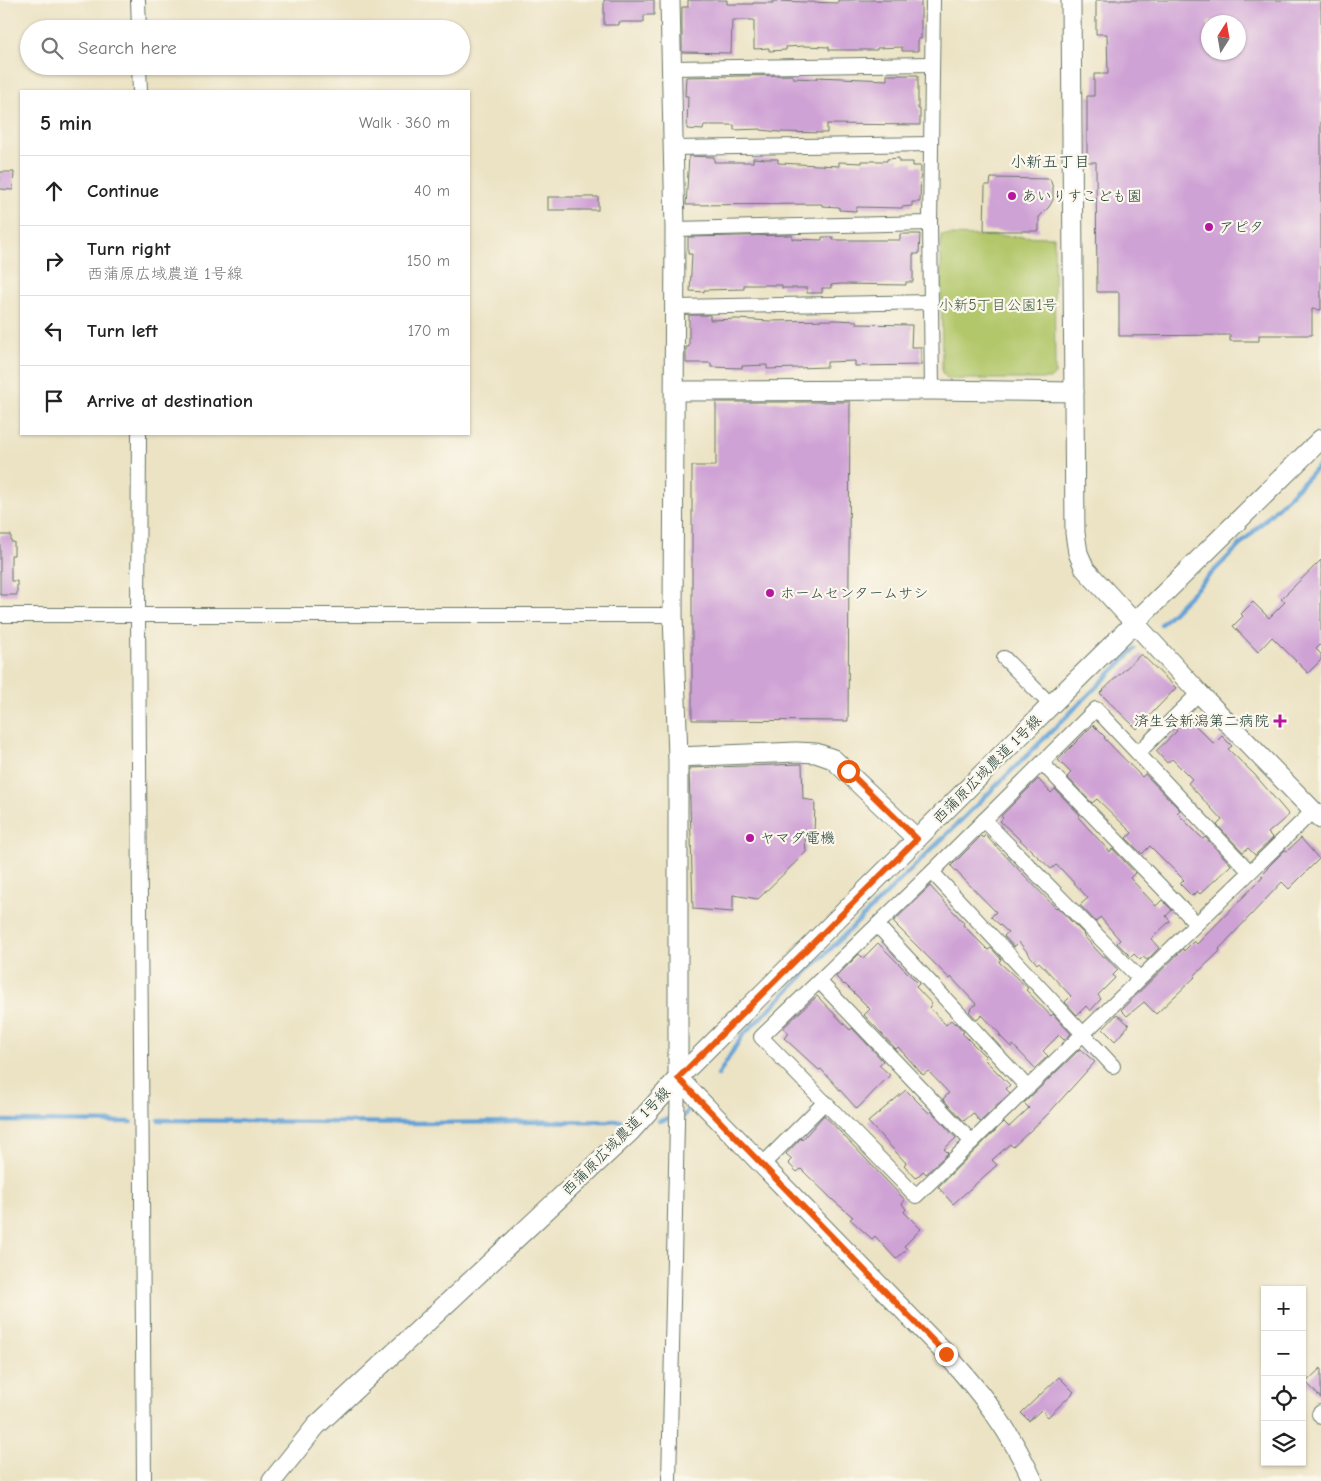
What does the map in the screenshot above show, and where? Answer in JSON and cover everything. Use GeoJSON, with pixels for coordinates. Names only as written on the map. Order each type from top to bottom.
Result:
{"type":"FeatureCollection","features":[{"type":"Feature","properties":{"kind":"street"},"geometry":{"type":"LineString","coordinates":[[138,0],[139,20]]}},
{"type":"Feature","properties":{"kind":"street"},"geometry":{"type":"LineString","coordinates":[[669,1481],[678,1078],[678,757],[673,615],[676,229],[670,68],[670,0]]}},
{"type":"Feature","properties":{"kind":"street"},"geometry":{"type":"LineString","coordinates":[[932,390],[930,223],[933,0]]}},
{"type":"Feature","properties":{"kind":"street"},"geometry":{"type":"LineString","coordinates":[[1071,0],[1075,533],[1078,553],[1085,569],[1136,622],[1199,693],[1317,815],[1250,871],[916,1196],[761,1037],[932,872],[1096,709],[1250,871]]}},
{"type":"Feature","properties":{"kind":"street"},"geometry":{"type":"LineString","coordinates":[[670,68],[932,64]]}},
{"type":"Feature","properties":{"kind":"street"},"geometry":{"type":"LineString","coordinates":[[139,75],[140,90]]}},
{"type":"Feature","properties":{"kind":"street"},"geometry":{"type":"LineString","coordinates":[[673,148],[931,144]]}},
{"type":"Feature","properties":{"kind":"street"},"geometry":{"type":"LineString","coordinates":[[676,229],[930,223]]}},
{"type":"Feature","properties":{"kind":"street"},"geometry":{"type":"LineString","coordinates":[[675,306],[931,302]]}},
{"type":"Feature","properties":{"kind":"street"},"geometry":{"type":"LineString","coordinates":[[675,391],[932,390],[1074,392]]}},
{"type":"Feature","properties":{"kind":"street"},"geometry":{"type":"LineString","coordinates":[[139,435],[138,615],[144,1481]]}},
{"type":"Feature","properties":{"kind":"street","name":"西蒲原広域農道 1号線"},"geometry":{"type":"LineString","coordinates":[[272,1481],[316,1426],[630,1131],[678,1078],[1051,705],[1321,439]]}},
{"type":"Feature","properties":{"kind":"street"},"geometry":{"type":"LineString","coordinates":[[0,615],[673,615]]}},
{"type":"Feature","properties":{"kind":"street"},"geometry":{"type":"LineString","coordinates":[[1004,658],[1051,705]]}},
{"type":"Feature","properties":{"kind":"street"},"geometry":{"type":"LineString","coordinates":[[1138,753],[1199,693]]}},
{"type":"Feature","properties":{"kind":"street"},"geometry":{"type":"LineString","coordinates":[[678,757],[796,752],[816,753],[833,759],[917,839]]}},
{"type":"Feature","properties":{"kind":"street"},"geometry":{"type":"LineString","coordinates":[[1042,763],[1196,923]]}},
{"type":"Feature","properties":{"kind":"street"},"geometry":{"type":"LineString","coordinates":[[984,820],[1139,978]]}},
{"type":"Feature","properties":{"kind":"street"},"geometry":{"type":"LineString","coordinates":[[932,872],[1113,1066]]}},
{"type":"Feature","properties":{"kind":"street"},"geometry":{"type":"LineString","coordinates":[[877,925],[1027,1087]]}},
{"type":"Feature","properties":{"kind":"street"},"geometry":{"type":"LineString","coordinates":[[819,981],[972,1142]]}},
{"type":"Feature","properties":{"kind":"street"},"geometry":{"type":"LineString","coordinates":[[678,1078],[977,1388],[1010,1434],[1033,1481]]}},
{"type":"Feature","properties":{"kind":"street"},"geometry":{"type":"LineString","coordinates":[[762,1165],[824,1102]]}},
{"type":"Feature","properties":{"kind":"street"},"geometry":{"type":"LineString","coordinates":[[1321,1412],[1319,1414],[1321,1417]]}},
{"type":"Feature","properties":{"kind":"green space","name":"小新5丁目公園1号"},"geometry":{"type":"Polygon","coordinates":[[[941,235],[1054,237],[1055,374],[1050,379],[948,379],[942,373],[941,235]]]}},
{"type":"Feature","properties":{"kind":"building"},"geometry":{"type":"Polygon","coordinates":[[[604,0],[654,0],[654,15],[644,15],[644,22],[619,22],[619,25],[604,25],[604,0]]]}},
{"type":"Feature","properties":{"kind":"building"},"geometry":{"type":"Polygon","coordinates":[[[688,0],[727,0],[727,4],[753,4],[773,3],[773,1],[838,3],[838,0],[921,0],[921,39],[918,39],[918,51],[902,51],[902,47],[877,48],[877,50],[829,50],[829,47],[804,46],[786,47],[786,50],[769,51],[769,48],[754,49],[754,20],[732,20],[731,53],[682,52],[682,7],[688,7],[688,0]]]}},
{"type":"Feature","properties":{"kind":"building","name":"アピタ"},"geometry":{"type":"Polygon","coordinates":[[[1096,0],[1321,0],[1321,310],[1312,309],[1312,335],[1259,335],[1259,341],[1230,341],[1230,335],[1119,336],[1119,292],[1097,292],[1096,162],[1087,162],[1087,96],[1094,96],[1094,74],[1108,74],[1107,34],[1096,34],[1096,0]]]}},
{"type":"Feature","properties":{"kind":"building"},"geometry":{"type":"Polygon","coordinates":[[[792,75],[793,78],[817,79],[817,77],[887,80],[887,75],[918,75],[920,125],[827,124],[827,133],[779,132],[761,129],[734,130],[734,125],[704,125],[703,130],[687,129],[688,96],[685,96],[686,77],[792,75]]]}},
{"type":"Feature","properties":{"kind":"building"},"geometry":{"type":"Polygon","coordinates":[[[689,156],[714,157],[714,162],[753,162],[753,158],[778,159],[778,163],[839,166],[839,162],[862,163],[862,161],[887,161],[887,159],[899,158],[899,162],[913,162],[913,166],[921,166],[920,202],[912,202],[912,206],[902,208],[857,207],[856,211],[839,210],[839,207],[822,206],[822,204],[686,205],[689,156]]]}},
{"type":"Feature","properties":{"kind":"building"},"geometry":{"type":"Polygon","coordinates":[[[0,172],[14,172],[13,190],[0,189],[0,172]]]}},
{"type":"Feature","properties":{"kind":"building"},"geometry":{"type":"Polygon","coordinates":[[[991,178],[1050,179],[1053,188],[1053,200],[1039,217],[1039,231],[984,231],[985,185],[990,185],[991,178]]]}},
{"type":"Feature","properties":{"kind":"building"},"geometry":{"type":"Polygon","coordinates":[[[548,197],[598,197],[598,210],[548,210],[548,197]]]}},
{"type":"Feature","properties":{"kind":"building"},"geometry":{"type":"Polygon","coordinates":[[[900,234],[920,234],[919,254],[913,254],[913,282],[906,282],[906,285],[840,284],[831,285],[831,288],[822,288],[822,293],[807,293],[807,288],[782,288],[782,285],[744,285],[744,289],[704,290],[704,292],[690,291],[692,254],[688,254],[688,237],[792,235],[792,239],[822,240],[822,237],[833,237],[833,240],[900,240],[900,234]]]}},
{"type":"Feature","properties":{"kind":"building"},"geometry":{"type":"Polygon","coordinates":[[[689,315],[710,315],[710,320],[835,320],[857,321],[857,324],[912,325],[911,347],[921,347],[921,365],[855,366],[855,361],[827,362],[827,367],[767,369],[767,365],[742,366],[742,368],[711,367],[711,363],[686,363],[686,347],[689,347],[689,315]]]}},
{"type":"Feature","properties":{"kind":"building","name":"ホームセンタームサシ"},"geometry":{"type":"Polygon","coordinates":[[[716,402],[850,402],[848,721],[692,720],[692,466],[716,466],[716,402]]]}},
{"type":"Feature","properties":{"kind":"building"},"geometry":{"type":"Polygon","coordinates":[[[0,535],[11,535],[11,542],[14,542],[14,555],[11,555],[11,581],[17,581],[17,595],[0,595],[0,535]]]}},
{"type":"Feature","properties":{"kind":"building"},"geometry":{"type":"Polygon","coordinates":[[[1321,560],[1321,644],[1316,649],[1321,654],[1321,660],[1308,673],[1272,637],[1258,652],[1233,626],[1243,616],[1241,614],[1253,602],[1269,618],[1285,602],[1281,599],[1321,560]]]}},
{"type":"Feature","properties":{"kind":"building"},"geometry":{"type":"Polygon","coordinates":[[[1141,654],[1176,688],[1137,729],[1100,693],[1141,654]]]}},
{"type":"Feature","properties":{"kind":"building"},"geometry":{"type":"Polygon","coordinates":[[[1187,717],[1214,744],[1222,736],[1232,746],[1228,749],[1255,775],[1289,815],[1268,833],[1273,838],[1255,855],[1248,848],[1243,852],[1217,825],[1222,820],[1188,783],[1192,779],[1172,759],[1167,763],[1156,751],[1177,731],[1175,729],[1187,717]]]}},
{"type":"Feature","properties":{"kind":"building"},"geometry":{"type":"Polygon","coordinates":[[[1093,725],[1142,777],[1145,774],[1180,810],[1177,813],[1203,839],[1205,837],[1231,865],[1200,894],[1197,891],[1192,896],[1180,884],[1184,880],[1150,846],[1142,854],[1126,838],[1132,833],[1097,799],[1092,803],[1067,777],[1071,773],[1058,760],[1093,725]]]}},
{"type":"Feature","properties":{"kind":"building","name":"ヤマダ電機"},"geometry":{"type":"Polygon","coordinates":[[[802,764],[803,799],[815,801],[814,837],[805,839],[806,852],[758,899],[733,895],[733,912],[693,909],[689,768],[802,764]]]}},
{"type":"Feature","properties":{"kind":"building"},"geometry":{"type":"Polygon","coordinates":[[[1038,779],[1051,793],[1055,789],[1080,815],[1078,817],[1110,852],[1112,849],[1114,850],[1135,873],[1130,878],[1156,906],[1162,900],[1172,910],[1166,916],[1170,921],[1151,939],[1159,948],[1147,960],[1143,957],[1140,960],[1134,954],[1131,957],[1117,943],[1120,940],[1100,917],[1096,922],[1080,905],[1088,898],[1062,870],[1056,865],[1051,869],[1000,821],[1003,818],[1001,816],[1038,779]]]}},
{"type":"Feature","properties":{"kind":"building"},"geometry":{"type":"Polygon","coordinates":[[[985,835],[1084,934],[1103,957],[1105,956],[1118,970],[1113,975],[1115,978],[1098,995],[1101,999],[1090,1011],[1086,1006],[1077,1015],[1065,1002],[1071,996],[1039,962],[1037,964],[1019,942],[1014,947],[1004,936],[1008,932],[991,917],[996,912],[951,866],[981,836],[983,838],[985,835]]]}},
{"type":"Feature","properties":{"kind":"building"},"geometry":{"type":"Polygon","coordinates":[[[1301,838],[1319,859],[1289,889],[1282,882],[1219,949],[1220,951],[1156,1014],[1144,1002],[1127,1016],[1121,1010],[1183,949],[1184,951],[1194,941],[1197,944],[1263,877],[1261,876],[1267,868],[1285,850],[1287,851],[1301,838]]]}},
{"type":"Feature","properties":{"kind":"building"},"geometry":{"type":"Polygon","coordinates":[[[930,886],[964,923],[963,925],[988,950],[991,948],[1001,959],[999,962],[1028,988],[1026,990],[1051,1016],[1053,1014],[1071,1034],[1064,1040],[1059,1035],[1043,1051],[1048,1056],[1035,1068],[1013,1045],[1011,1047],[999,1035],[982,1015],[977,1020],[969,1011],[976,1004],[951,977],[950,979],[893,922],[930,886]]]}},
{"type":"Feature","properties":{"kind":"building"},"geometry":{"type":"Polygon","coordinates":[[[878,943],[919,984],[916,987],[932,1004],[929,1007],[946,1025],[951,1020],[956,1023],[964,1032],[962,1033],[986,1057],[984,1059],[1010,1085],[1006,1089],[1010,1093],[980,1122],[973,1113],[964,1121],[943,1099],[949,1093],[928,1071],[923,1075],[898,1047],[896,1049],[864,1015],[870,1009],[836,977],[859,954],[863,958],[878,943]]]}},
{"type":"Feature","properties":{"kind":"building"},"geometry":{"type":"Polygon","coordinates":[[[817,996],[850,1030],[852,1028],[883,1061],[879,1065],[890,1075],[857,1109],[821,1069],[819,1070],[784,1038],[789,1033],[783,1028],[817,996]]]}},
{"type":"Feature","properties":{"kind":"building"},"geometry":{"type":"Polygon","coordinates":[[[1117,1014],[1129,1025],[1115,1041],[1103,1029],[1117,1014]]]}},
{"type":"Feature","properties":{"kind":"building"},"geometry":{"type":"Polygon","coordinates":[[[1080,1049],[1095,1062],[1048,1114],[1013,1147],[1010,1144],[992,1160],[997,1165],[953,1204],[938,1187],[1004,1122],[1009,1127],[1029,1108],[1024,1103],[1080,1049]]]}},
{"type":"Feature","properties":{"kind":"building"},"geometry":{"type":"Polygon","coordinates":[[[906,1090],[929,1113],[931,1111],[956,1138],[944,1149],[948,1153],[926,1174],[923,1171],[916,1178],[904,1165],[906,1163],[868,1122],[906,1090]]]}},
{"type":"Feature","properties":{"kind":"building"},"geometry":{"type":"Polygon","coordinates":[[[824,1115],[905,1200],[902,1204],[906,1209],[904,1212],[921,1229],[904,1246],[907,1249],[896,1259],[875,1236],[872,1239],[850,1219],[853,1217],[801,1169],[797,1172],[788,1163],[792,1159],[786,1154],[801,1138],[802,1140],[824,1115]]]}},
{"type":"Feature","properties":{"kind":"building"},"geometry":{"type":"Polygon","coordinates":[[[1321,1368],[1321,1398],[1306,1382],[1321,1368]]]}},
{"type":"Feature","properties":{"kind":"building"},"geometry":{"type":"Polygon","coordinates":[[[1059,1377],[1074,1392],[1048,1417],[1041,1410],[1029,1421],[1021,1413],[1059,1377]]]}},
{"type":"Feature","properties":{"kind":"waterway"},"geometry":{"type":"LineString","coordinates":[[1161,624],[1321,464]]}},
{"type":"Feature","properties":{"kind":"waterway"},"geometry":{"type":"LineString","coordinates":[[718,1075],[742,1036],[1135,649]]}},
{"type":"Feature","properties":{"kind":"waterway"},"geometry":{"type":"LineString","coordinates":[[683,1117],[689,1109]]}},
{"type":"Feature","properties":{"kind":"waterway"},"geometry":{"type":"LineString","coordinates":[[659,1121],[667,1119]]}},
{"type":"Feature","properties":{"kind":"waterway"},"geometry":{"type":"LineString","coordinates":[[159,1120],[416,1123],[621,1121]]}},
{"type":"Feature","properties":{"kind":"waterway"},"geometry":{"type":"LineString","coordinates":[[0,1121],[131,1122]]}},
{"type":"Feature","properties":{"kind":"place","name":"あいりすこども園"},"geometry":{"type":"Point","coordinates":[1012,196]}},
{"type":"Feature","properties":{"kind":"place","name":"アピタ"},"geometry":{"type":"Point","coordinates":[1209,227]}},
{"type":"Feature","properties":{"kind":"place","name":"ホームセンタームサシ"},"geometry":{"type":"Point","coordinates":[770,593]}},
{"type":"Feature","properties":{"kind":"place","name":"済生会新潟第二病院"},"geometry":{"type":"Point","coordinates":[1280,721]}},
{"type":"Feature","properties":{"kind":"place","name":"ヤマダ電機"},"geometry":{"type":"Point","coordinates":[750,838]}},
{"type":"Feature","properties":{"kind":"district","name":"小新五丁目"},"geometry":{"type":"Point","coordinates":[1050,162]}},
{"type":"Feature","properties":{"kind":"route"},"geometry":{"type":"LineString","coordinates":[[848,771],[917,839],[678,1078],[946,1354]]}}]}
